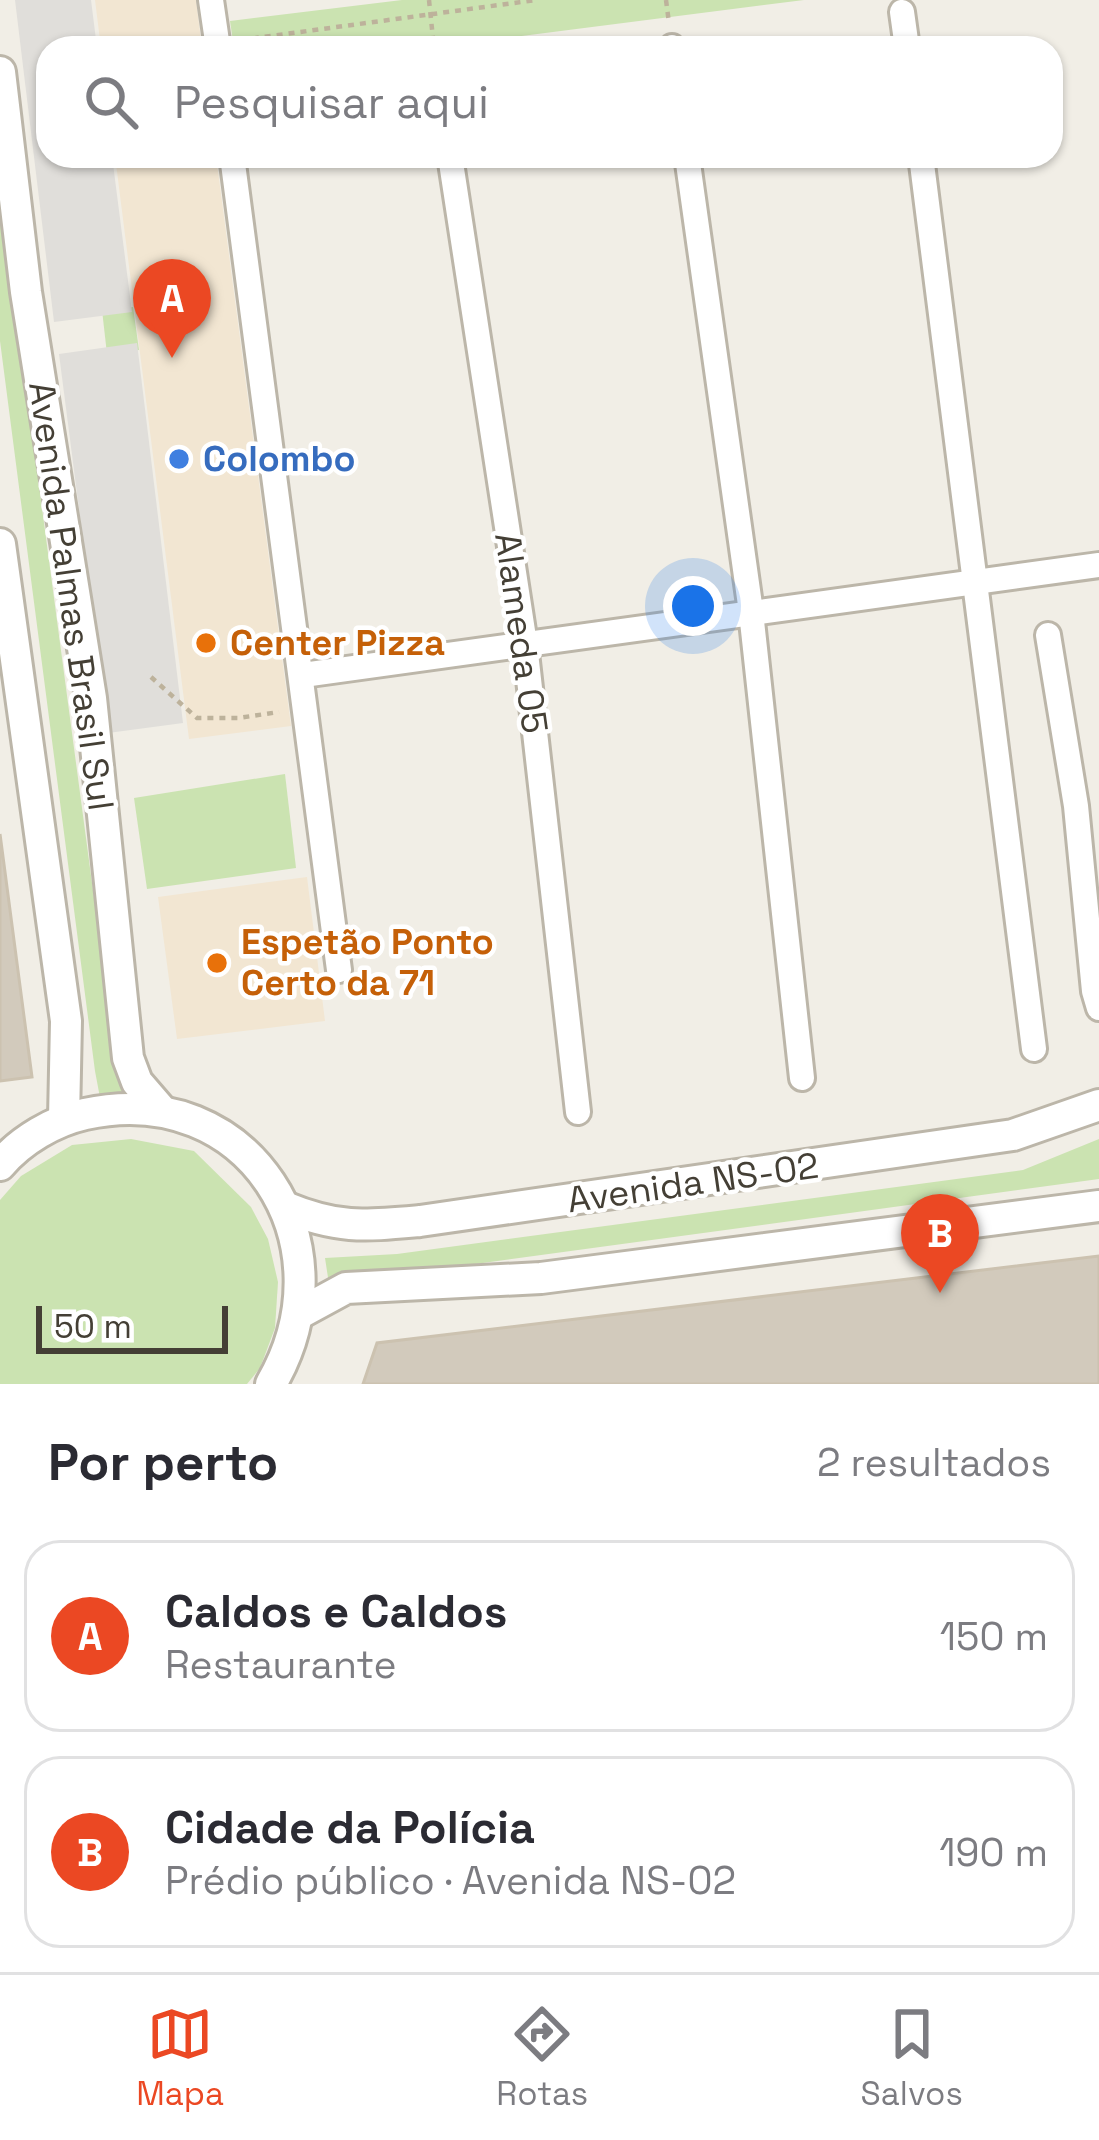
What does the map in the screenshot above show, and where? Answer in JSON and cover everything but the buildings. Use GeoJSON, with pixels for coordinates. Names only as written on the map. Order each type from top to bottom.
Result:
{"type":"FeatureCollection","features":[{"type":"Feature","properties":{"kind":"street"},"geometry":{"type":"LineString","coordinates":[[212,0],[217,36]]}},
{"type":"Feature","properties":{"kind":"street"},"geometry":{"type":"LineString","coordinates":[[902,12],[905,36]]}},
{"type":"Feature","properties":{"kind":"street","name":"Avenida Palmas Brasil Sul"},"geometry":{"type":"LineString","coordinates":[[0,72],[26,292],[91,698],[128,1058],[137,1082],[162,1111]]}},
{"type":"Feature","properties":{"kind":"street"},"geometry":{"type":"LineString","coordinates":[[234,168],[339,970]]}},
{"type":"Feature","properties":{"kind":"street","name":"Alameda 05"},"geometry":{"type":"LineString","coordinates":[[452,168],[525,644],[578,1112]]}},
{"type":"Feature","properties":{"kind":"street"},"geometry":{"type":"LineString","coordinates":[[689,168],[751,612],[802,1078]]}},
{"type":"Feature","properties":{"kind":"street"},"geometry":{"type":"LineString","coordinates":[[923,168],[1034,1049]]}},
{"type":"Feature","properties":{"kind":"street","name":"Avenida Palmas Brasil Sul"},"geometry":{"type":"LineString","coordinates":[[0,544],[66,1021],[64,1119]]}},
{"type":"Feature","properties":{"kind":"street"},"geometry":{"type":"LineString","coordinates":[[303,675],[1099,565]]}},
{"type":"Feature","properties":{"kind":"street"},"geometry":{"type":"LineString","coordinates":[[1048,635],[1088,806],[1094,991],[1099,1008]]}},
{"type":"Feature","properties":{"kind":"street","name":"Avenida NS-02"},"geometry":{"type":"LineString","coordinates":[[285,1207],[349,1227],[420,1222],[1013,1136],[1099,1105]]}},
{"type":"Feature","properties":{"kind":"street"},"geometry":{"type":"LineString","coordinates":[[0,1165],[13,1149],[64,1119],[112,1108],[162,1111],[200,1124],[234,1144],[263,1173],[285,1207],[297,1241],[300,1312],[288,1355],[271,1384]]}},
{"type":"Feature","properties":{"kind":"street","name":"Avenida NS-02"},"geometry":{"type":"LineString","coordinates":[[300,1312],[346,1288],[541,1278],[1099,1206]]}},
{"type":"Feature","properties":{"kind":"path"},"geometry":{"type":"LineString","coordinates":[[429,0],[433,36]]}},
{"type":"Feature","properties":{"kind":"path"},"geometry":{"type":"LineString","coordinates":[[284,36],[536,0]]}},
{"type":"Feature","properties":{"kind":"path"},"geometry":{"type":"LineString","coordinates":[[151,677],[197,718],[238,718],[307,707]]}},
{"type":"Feature","properties":{"kind":"shaded area"},"geometry":{"type":"Polygon","coordinates":[[[15,0],[91,0],[96,36],[36,36],[36,168],[114,168],[132,312],[54,322],[15,0]]]}},
{"type":"Feature","properties":{"kind":"shaded area"},"geometry":{"type":"Polygon","coordinates":[[[95,0],[196,0],[200,36],[100,36],[95,0]]]}},
{"type":"Feature","properties":{"kind":"shaded area"},"geometry":{"type":"Polygon","coordinates":[[[117,168],[218,168],[291,726],[189,739],[117,168]]]}},
{"type":"Feature","properties":{"kind":"shaded area"},"geometry":{"type":"Polygon","coordinates":[[[137,343],[183,723],[108,733],[59,354],[137,343]]]}},
{"type":"Feature","properties":{"kind":"shaded area"},"geometry":{"type":"Polygon","coordinates":[[[307,877],[325,1021],[177,1039],[158,897],[307,877]]]}},
{"type":"Feature","properties":{"kind":"green space"},"geometry":{"type":"Polygon","coordinates":[[[402,0],[804,0],[522,36],[232,36],[230,21],[402,0]]]}},
{"type":"Feature","properties":{"kind":"green space"},"geometry":{"type":"Polygon","coordinates":[[[0,193],[116,1063],[126,1100],[101,1103],[95,1071],[0,341],[0,193]]]}},
{"type":"Feature","properties":{"kind":"green space"},"geometry":{"type":"Polygon","coordinates":[[[133,307],[139,350],[107,354],[102,310],[133,307]]]}},
{"type":"Feature","properties":{"kind":"green space"},"geometry":{"type":"Polygon","coordinates":[[[285,774],[296,868],[147,889],[134,798],[285,774]]]}},
{"type":"Feature","properties":{"kind":"green space"},"geometry":{"type":"Polygon","coordinates":[[[131,1139],[194,1151],[251,1207],[268,1239],[278,1282],[275,1328],[260,1368],[247,1384],[0,1384],[0,1200],[21,1176],[72,1145],[131,1139]]]}},
{"type":"Feature","properties":{"kind":"green space"},"geometry":{"type":"Polygon","coordinates":[[[1099,1139],[1099,1179],[329,1284],[325,1258],[397,1254],[1023,1170],[1099,1139]]]}},
{"type":"Feature","properties":{"kind":"place","name":"Caldos e Caldos"},"geometry":{"type":"Point","coordinates":[172,358]}},
{"type":"Feature","properties":{"kind":"place","name":"Colombo"},"geometry":{"type":"Point","coordinates":[179,459]}},
{"type":"Feature","properties":{"kind":"place","name":"Center Pizza"},"geometry":{"type":"Point","coordinates":[206,643]}},
{"type":"Feature","properties":{"kind":"place","name":"Espetão Ponto Certo da 71"},"geometry":{"type":"Point","coordinates":[217,963]}},
{"type":"Feature","properties":{"kind":"place","name":"Cidade da Polícia"},"geometry":{"type":"Point","coordinates":[940,1293]}}]}
